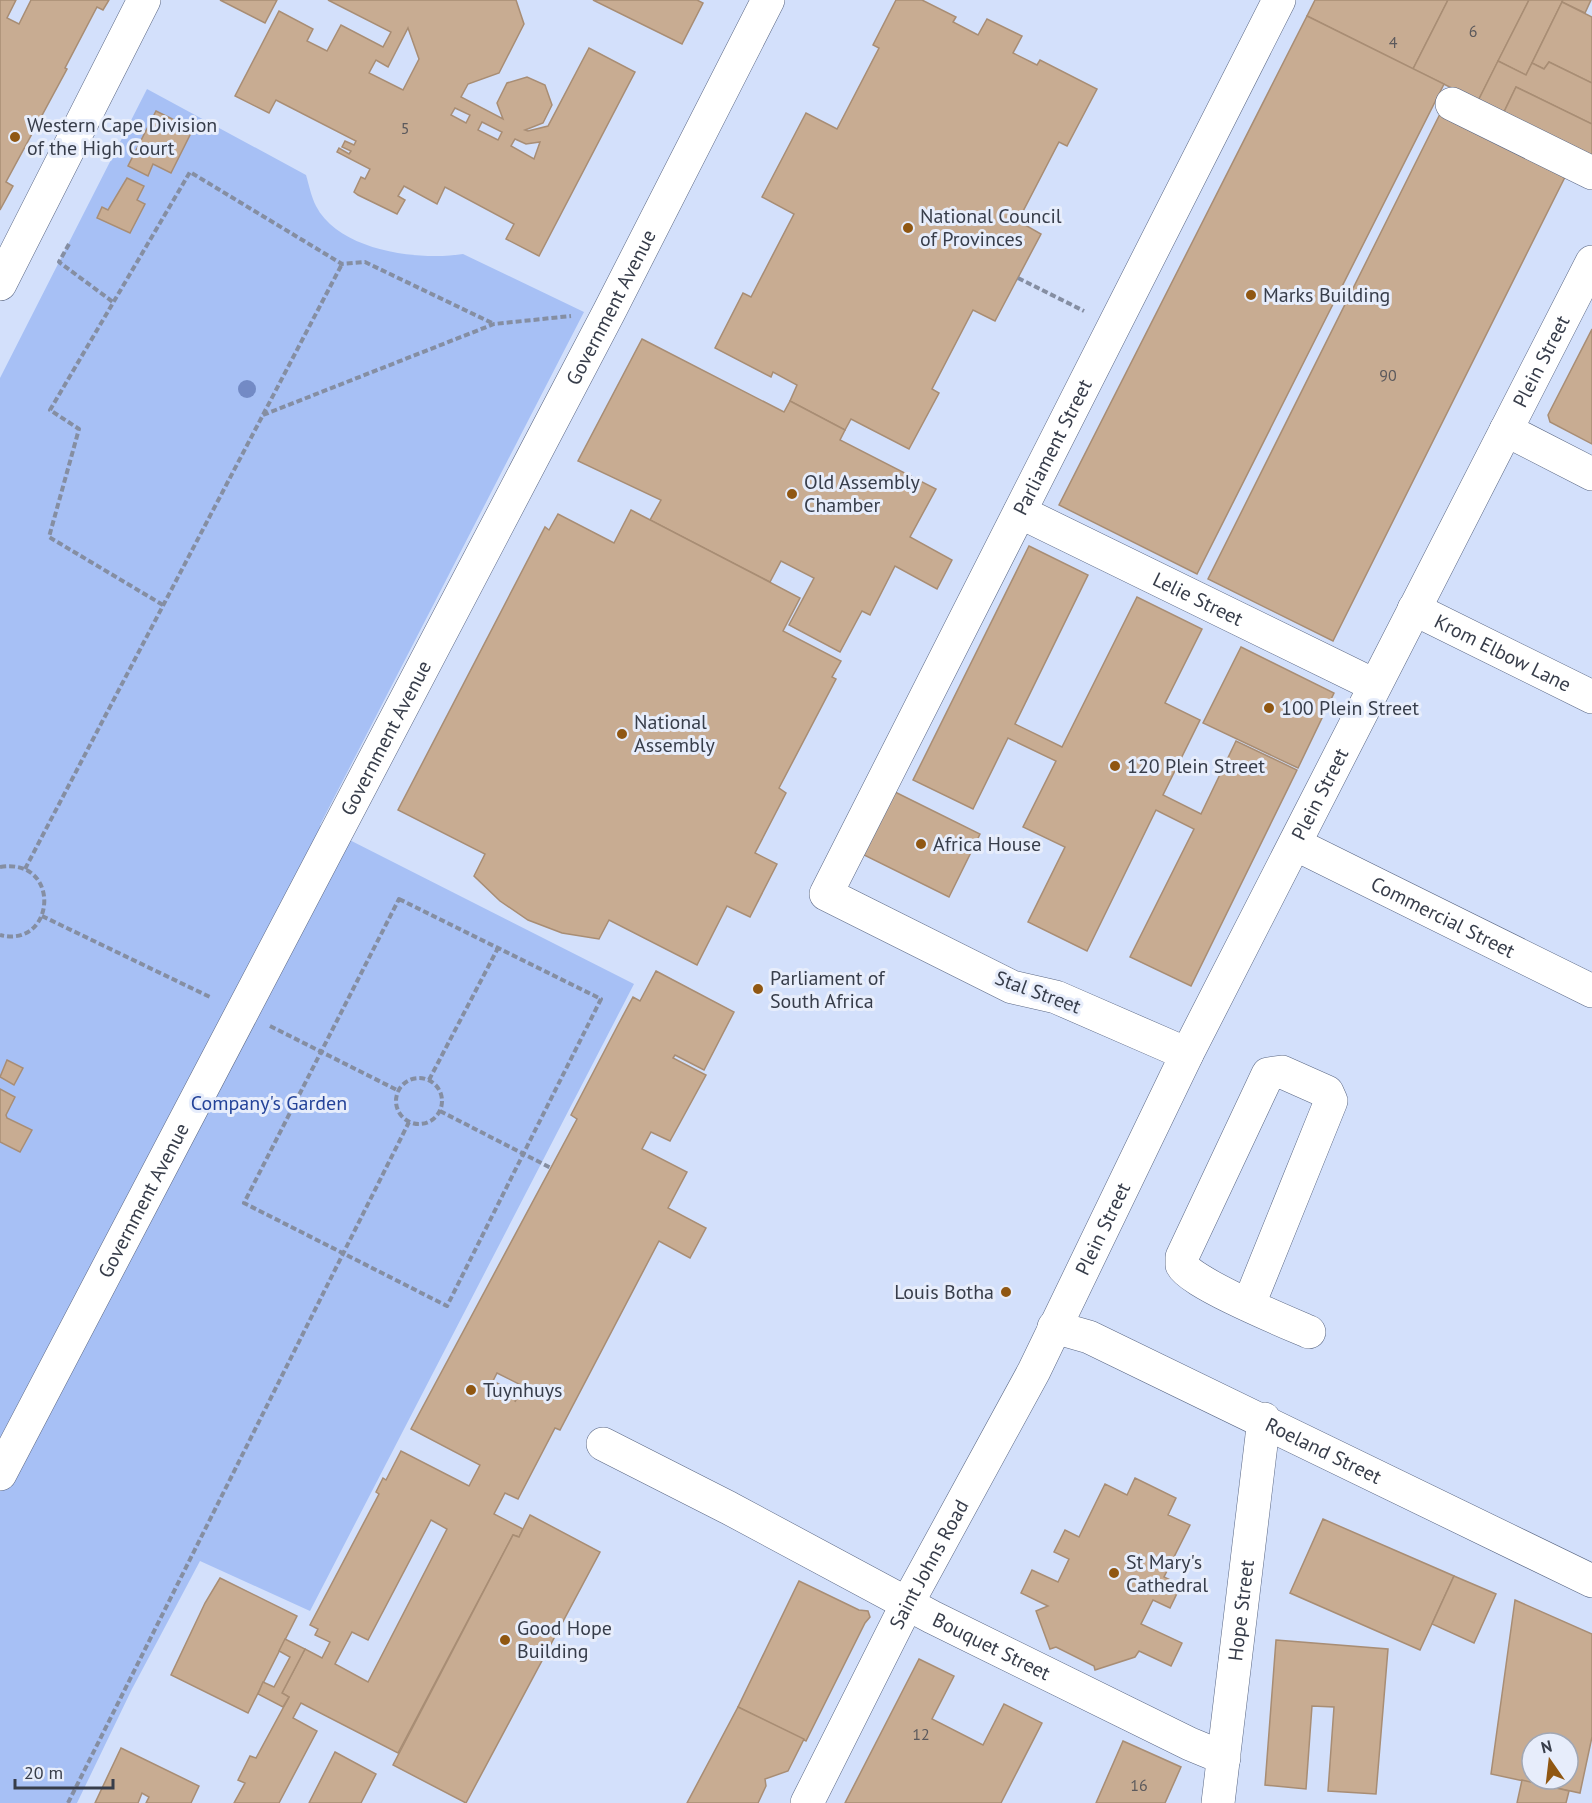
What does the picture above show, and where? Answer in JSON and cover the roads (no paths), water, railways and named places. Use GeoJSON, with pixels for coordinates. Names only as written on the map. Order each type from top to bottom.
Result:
{"type":"FeatureCollection","features":[{"type":"Feature","properties":{"kind":"street"},"geometry":{"type":"LineString","coordinates":[[0,284],[144,0]]}},
{"type":"Feature","properties":{"kind":"street","name":"Government Avenue"},"geometry":{"type":"LineString","coordinates":[[0,1474],[609,312],[768,0]]}},
{"type":"Feature","properties":{"kind":"street","name":"Parliament Street"},"geometry":{"type":"LineString","coordinates":[[826,894],[1276,5]]}},
{"type":"Feature","properties":{"kind":"street"},"geometry":{"type":"LineString","coordinates":[[1452,104],[1592,173]]}},
{"type":"Feature","properties":{"kind":"street","name":"Plein Street"},"geometry":{"type":"LineString","coordinates":[[1054,1327],[1187,1054],[1592,262]]}},
{"type":"Feature","properties":{"kind":"street"},"geometry":{"type":"LineString","coordinates":[[1506,430],[1592,474]]}},
{"type":"Feature","properties":{"kind":"street","name":"Lelie Street"},"geometry":{"type":"LineString","coordinates":[[1020,512],[1374,685]]}},
{"type":"Feature","properties":{"kind":"street","name":"Krom Elbow Lane"},"geometry":{"type":"LineString","coordinates":[[1414,609],[1592,697]]}},
{"type":"Feature","properties":{"kind":"street","name":"Commercial Street"},"geometry":{"type":"LineString","coordinates":[[1295,844],[1592,991]]}},
{"type":"Feature","properties":{"kind":"street","name":"Stal Street"},"geometry":{"type":"LineString","coordinates":[[826,894],[1012,987],[1056,997],[1187,1054]]}},
{"type":"Feature","properties":{"kind":"street"},"geometry":{"type":"LineString","coordinates":[[1249,1304],[1331,1101],[1327,1092],[1282,1072],[1268,1074],[1182,1257],[1185,1271],[1193,1276],[1249,1304],[1310,1332]]}},
{"type":"Feature","properties":{"kind":"street","name":"Roeland Street"},"geometry":{"type":"LineString","coordinates":[[1054,1327],[1089,1336],[1264,1419],[1592,1581]]}},
{"type":"Feature","properties":{"kind":"street","name":"Saint Johns Road"},"geometry":{"type":"LineString","coordinates":[[807,1803],[908,1602],[1028,1381],[1054,1327]]}},
{"type":"Feature","properties":{"kind":"street","name":"Hope Street"},"geometry":{"type":"LineString","coordinates":[[1218,1803],[1264,1419]]}},
{"type":"Feature","properties":{"kind":"street","name":"Bouquet Street"},"geometry":{"type":"LineString","coordinates":[[603,1444],[963,1632],[1224,1758]]}},
{"type":"Feature","properties":{"kind":"place","name":"Western Cape Division of the High Court"},"geometry":{"type":"Point","coordinates":[15,137]}},
{"type":"Feature","properties":{"kind":"place","name":"National Council of Provinces"},"geometry":{"type":"Point","coordinates":[908,228]}},
{"type":"Feature","properties":{"kind":"place","name":"Marks Building"},"geometry":{"type":"Point","coordinates":[1251,295]}},
{"type":"Feature","properties":{"kind":"place","name":"Old Assembly Chamber"},"geometry":{"type":"Point","coordinates":[792,494]}},
{"type":"Feature","properties":{"kind":"place","name":"100 Plein Street"},"geometry":{"type":"Point","coordinates":[1269,708]}},
{"type":"Feature","properties":{"kind":"place","name":"National Assembly"},"geometry":{"type":"Point","coordinates":[622,734]}},
{"type":"Feature","properties":{"kind":"place","name":"120 Plein Street"},"geometry":{"type":"Point","coordinates":[1115,766]}},
{"type":"Feature","properties":{"kind":"place","name":"Africa House"},"geometry":{"type":"Point","coordinates":[921,844]}},
{"type":"Feature","properties":{"kind":"place","name":"Parliament of South Africa"},"geometry":{"type":"Point","coordinates":[758,989]}},
{"type":"Feature","properties":{"kind":"place","name":"Louis Botha"},"geometry":{"type":"Point","coordinates":[1006,1292]}},
{"type":"Feature","properties":{"kind":"place","name":"Tuynhuys"},"geometry":{"type":"Point","coordinates":[471,1390]}},
{"type":"Feature","properties":{"kind":"place","name":"St Mary's Cathedral"},"geometry":{"type":"Point","coordinates":[1114,1573]}},
{"type":"Feature","properties":{"kind":"place","name":"Good Hope Building"},"geometry":{"type":"Point","coordinates":[505,1640]}},
{"type":"Feature","properties":{"kind":"park label","name":"Company's Garden"},"geometry":{"type":"Point","coordinates":[269,1103]}}]}
